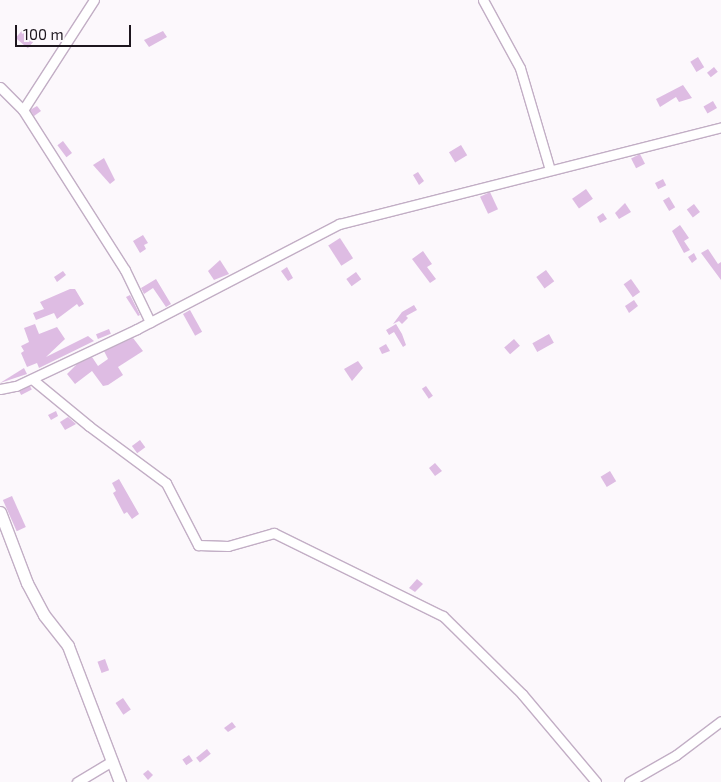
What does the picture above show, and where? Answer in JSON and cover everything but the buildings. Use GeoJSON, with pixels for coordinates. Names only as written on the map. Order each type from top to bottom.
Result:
{"type":"FeatureCollection","features":[{"type":"Feature","properties":{"kind":"street"},"geometry":{"type":"LineString","coordinates":[[23,110],[94,0]]}},
{"type":"Feature","properties":{"kind":"street"},"geometry":{"type":"LineString","coordinates":[[483,0],[520,68],[550,170]]}},
{"type":"Feature","properties":{"kind":"street"},"geometry":{"type":"LineString","coordinates":[[0,87],[23,110],[126,270],[150,322]]}},
{"type":"Feature","properties":{"kind":"street"},"geometry":{"type":"LineString","coordinates":[[0,390],[32,379],[150,322],[340,224],[721,127]]}},
{"type":"Feature","properties":{"kind":"street"},"geometry":{"type":"LineString","coordinates":[[32,379],[89,426],[166,484],[198,545],[228,546],[274,533],[443,616],[522,694],[596,782]]}},
{"type":"Feature","properties":{"kind":"street"},"geometry":{"type":"LineString","coordinates":[[0,512],[27,583],[44,615],[68,646],[120,782]]}},
{"type":"Feature","properties":{"kind":"street"},"geometry":{"type":"LineString","coordinates":[[629,782],[676,755],[721,721]]}},
{"type":"Feature","properties":{"kind":"street"},"geometry":{"type":"LineString","coordinates":[[77,782],[112,761]]}}]}
